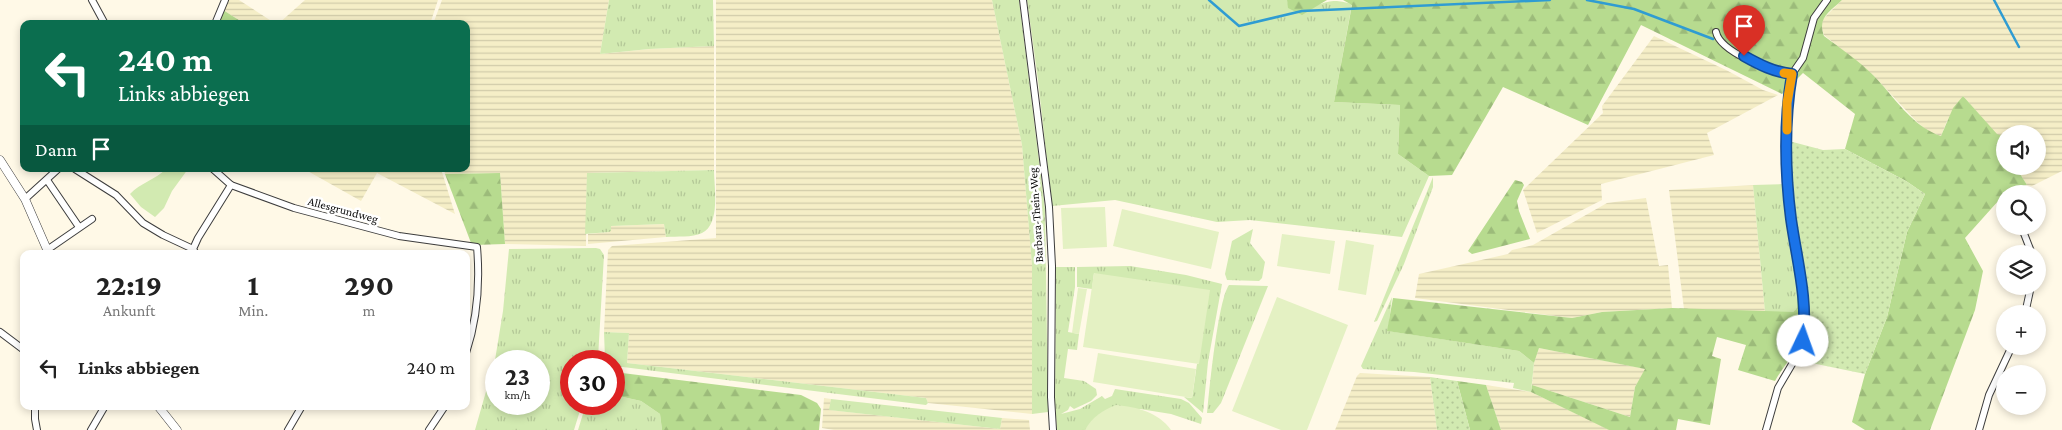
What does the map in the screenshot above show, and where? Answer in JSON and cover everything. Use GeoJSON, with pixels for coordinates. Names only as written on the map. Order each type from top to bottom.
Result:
{"type":"FeatureCollection","features":[{"type":"Feature","properties":{"kind":"street"},"geometry":{"type":"LineString","coordinates":[[92,0],[103,20]]}},
{"type":"Feature","properties":{"kind":"street"},"geometry":{"type":"LineString","coordinates":[[216,20],[225,0]]}},
{"type":"Feature","properties":{"kind":"street","name":"Barbara-Thein-Weg"},"geometry":{"type":"LineString","coordinates":[[1023,0],[1049,207],[1052,266],[1051,397],[1053,430]]}},
{"type":"Feature","properties":{"kind":"street"},"geometry":{"type":"LineString","coordinates":[[1766,430],[1778,388],[1798,354],[1803,341],[1804,328],[1802,279],[1791,220],[1788,183],[1787,103],[1792,74],[1803,58],[1814,18],[1827,0]]}},
{"type":"Feature","properties":{"kind":"street"},"geometry":{"type":"LineString","coordinates":[[1716,32],[1717,39],[1723,46],[1766,68],[1780,73],[1792,74]]}},
{"type":"Feature","properties":{"kind":"street"},"geometry":{"type":"LineString","coordinates":[[0,160],[25,199],[47,250]]}},
{"type":"Feature","properties":{"kind":"street"},"geometry":{"type":"LineString","coordinates":[[25,199],[55,172]]}},
{"type":"Feature","properties":{"kind":"street"},"geometry":{"type":"LineString","coordinates":[[80,172],[116,195],[143,223],[193,250]]}},
{"type":"Feature","properties":{"kind":"street","name":"Allesgrundweg"},"geometry":{"type":"LineString","coordinates":[[216,172],[231,185],[294,208],[344,223],[399,236],[477,247],[476,301],[470,340]]}},
{"type":"Feature","properties":{"kind":"street"},"geometry":{"type":"LineString","coordinates":[[47,180],[79,227]]}},
{"type":"Feature","properties":{"kind":"street"},"geometry":{"type":"LineString","coordinates":[[195,250],[198,238],[231,185]]}},
{"type":"Feature","properties":{"kind":"street"},"geometry":{"type":"LineString","coordinates":[[50,250],[92,219]]}},
{"type":"Feature","properties":{"kind":"street"},"geometry":{"type":"LineString","coordinates":[[0,332],[20,347]]}},
{"type":"Feature","properties":{"kind":"street"},"geometry":{"type":"LineString","coordinates":[[1978,430],[1989,395],[2008,355]]}},
{"type":"Feature","properties":{"kind":"street"},"geometry":{"type":"LineString","coordinates":[[35,410],[37,430]]}},
{"type":"Feature","properties":{"kind":"street"},"geometry":{"type":"LineString","coordinates":[[92,430],[103,410]]}},
{"type":"Feature","properties":{"kind":"street"},"geometry":{"type":"LineString","coordinates":[[161,410],[177,430]]}},
{"type":"Feature","properties":{"kind":"street"},"geometry":{"type":"LineString","coordinates":[[288,430],[300,410]]}},
{"type":"Feature","properties":{"kind":"street"},"geometry":{"type":"LineString","coordinates":[[429,430],[442,410]]}},
{"type":"Feature","properties":{"kind":"shaded area"},"geometry":{"type":"Polygon","coordinates":[[[225,0],[239,0],[270,20],[239,20],[220,8],[225,0]]]}},
{"type":"Feature","properties":{"kind":"shaded area"},"geometry":{"type":"Polygon","coordinates":[[[305,0],[438,0],[431,20],[282,20],[305,0]]]}},
{"type":"Feature","properties":{"kind":"shaded area"},"geometry":{"type":"Polygon","coordinates":[[[442,0],[609,0],[600,54],[714,46],[714,170],[587,173],[586,246],[505,244],[500,173],[445,174],[445,172],[470,172],[470,20],[434,20],[442,0]]]}},
{"type":"Feature","properties":{"kind":"shaded area"},"geometry":{"type":"Polygon","coordinates":[[[716,0],[992,0],[1022,145],[1032,265],[1032,414],[928,403],[926,398],[627,363],[629,333],[604,332],[608,250],[612,246],[716,238],[716,0]]]}},
{"type":"Feature","properties":{"kind":"shaded area"},"geometry":{"type":"Polygon","coordinates":[[[1842,0],[2062,0],[2062,171],[2034,185],[2027,185],[2021,175],[2046,175],[2046,125],[1996,125],[1996,134],[1963,96],[1947,121],[1941,136],[1929,132],[1917,122],[1873,75],[1824,35],[1821,26],[1823,19],[1842,0]]]}},
{"type":"Feature","properties":{"kind":"shaded area"},"geometry":{"type":"Polygon","coordinates":[[[1654,36],[1763,90],[1778,95],[1707,133],[1714,155],[1601,184],[1602,200],[1537,233],[1523,190],[1603,113],[1602,106],[1654,36]]]}},
{"type":"Feature","properties":{"kind":"shaded area"},"geometry":{"type":"Polygon","coordinates":[[[309,172],[442,172],[455,214],[377,173],[361,201],[309,172]]]}},
{"type":"Feature","properties":{"kind":"shaded area"},"geometry":{"type":"Polygon","coordinates":[[[1753,185],[1765,312],[1684,309],[1669,190],[1753,185]]]}},
{"type":"Feature","properties":{"kind":"shaded area"},"geometry":{"type":"Polygon","coordinates":[[[1646,198],[1659,266],[1668,265],[1672,308],[1602,312],[1572,318],[1415,298],[1419,274],[1508,254],[1512,250],[1533,245],[1607,203],[1646,198]]]}},
{"type":"Feature","properties":{"kind":"shaded area"},"geometry":{"type":"Polygon","coordinates":[[[664,224],[666,237],[588,244],[588,234],[609,232],[611,226],[664,224]]]}},
{"type":"Feature","properties":{"kind":"shaded area"},"geometry":{"type":"Polygon","coordinates":[[[1539,348],[1646,369],[1635,387],[1630,417],[1532,385],[1534,363],[1539,348]]]}},
{"type":"Feature","properties":{"kind":"shaded area"},"geometry":{"type":"Polygon","coordinates":[[[1360,373],[1430,377],[1437,430],[1335,430],[1357,376],[1360,373]]]}},
{"type":"Feature","properties":{"kind":"shaded area"},"geometry":{"type":"Polygon","coordinates":[[[1486,385],[1531,392],[1610,430],[1501,430],[1486,385]]]}},
{"type":"Feature","properties":{"kind":"shaded area"},"geometry":{"type":"Polygon","coordinates":[[[824,398],[831,399],[830,410],[1000,429],[1002,418],[1029,420],[1030,430],[834,430],[822,428],[824,398]]]}},
{"type":"Feature","properties":{"kind":"green space"},"geometry":{"type":"Polygon","coordinates":[[[609,0],[713,0],[714,46],[649,49],[600,54],[609,0]]]}},
{"type":"Feature","properties":{"kind":"green space"},"geometry":{"type":"Polygon","coordinates":[[[992,0],[1019,0],[1045,209],[1048,412],[1032,414],[1032,265],[1022,145],[992,0]]]}},
{"type":"Feature","properties":{"kind":"green space"},"geometry":{"type":"Polygon","coordinates":[[[1027,0],[1287,0],[1289,8],[1310,7],[1334,1],[1352,4],[1334,102],[1400,105],[1398,154],[1429,176],[1402,237],[1250,220],[1217,222],[1115,200],[1052,206],[1027,0]]]}},
{"type":"Feature","properties":{"kind":"green space"},"geometry":{"type":"Polygon","coordinates":[[[1287,0],[1327,0],[1302,15],[1288,8],[1287,0]]]}},
{"type":"Feature","properties":{"kind":"green space"},"geometry":{"type":"Polygon","coordinates":[[[1343,0],[1842,0],[1823,19],[1822,29],[1824,36],[1849,54],[1881,83],[1912,118],[1930,131],[1941,136],[1953,108],[1963,96],[1996,133],[1996,175],[2021,175],[2027,185],[1996,185],[1996,203],[1965,238],[1983,271],[1975,310],[1930,430],[1865,430],[1852,422],[1865,374],[1887,317],[1907,232],[1925,194],[1906,181],[1845,149],[1855,114],[1803,73],[1782,94],[1641,25],[1588,125],[1503,87],[1452,175],[1429,176],[1398,154],[1400,105],[1334,102],[1352,5],[1343,0]]]}},
{"type":"Feature","properties":{"kind":"green space"},"geometry":{"type":"Polygon","coordinates":[[[220,8],[239,20],[216,20],[220,8]]]}},
{"type":"Feature","properties":{"kind":"green space"},"geometry":{"type":"Polygon","coordinates":[[[1789,141],[1823,150],[1845,149],[1906,181],[1925,194],[1907,232],[1887,317],[1865,374],[1797,360],[1805,338],[1805,279],[1789,188],[1789,141]]]}},
{"type":"Feature","properties":{"kind":"green space"},"geometry":{"type":"Polygon","coordinates":[[[714,170],[714,214],[708,228],[698,235],[666,237],[664,224],[611,226],[611,231],[609,232],[585,234],[587,173],[714,170]]]}},
{"type":"Feature","properties":{"kind":"green space"},"geometry":{"type":"Polygon","coordinates":[[[162,172],[186,172],[172,191],[164,208],[155,217],[141,207],[130,194],[162,172]]]}},
{"type":"Feature","properties":{"kind":"green space"},"geometry":{"type":"Polygon","coordinates":[[[500,173],[505,244],[474,245],[471,243],[445,174],[500,173]]]}},
{"type":"Feature","properties":{"kind":"green space"},"geometry":{"type":"Polygon","coordinates":[[[1433,177],[1433,187],[1404,264],[1377,321],[1374,322],[1433,177]]]}},
{"type":"Feature","properties":{"kind":"green space"},"geometry":{"type":"Polygon","coordinates":[[[1515,180],[1522,182],[1524,185],[1517,201],[1530,239],[1472,254],[1468,251],[1515,180]]]}},
{"type":"Feature","properties":{"kind":"green space"},"geometry":{"type":"Polygon","coordinates":[[[1785,184],[1800,279],[1797,280],[1797,308],[1793,312],[1765,312],[1753,185],[1785,184]]]}},
{"type":"Feature","properties":{"kind":"green space"},"geometry":{"type":"Polygon","coordinates":[[[1105,207],[1107,247],[1063,249],[1061,208],[1105,207]]]}},
{"type":"Feature","properties":{"kind":"green space"},"geometry":{"type":"Polygon","coordinates":[[[1122,209],[1219,232],[1211,269],[1113,246],[1122,209]]]}},
{"type":"Feature","properties":{"kind":"green space"},"geometry":{"type":"Polygon","coordinates":[[[1253,229],[1250,243],[1265,262],[1262,278],[1259,281],[1227,280],[1225,274],[1232,241],[1253,229]]]}},
{"type":"Feature","properties":{"kind":"green space"},"geometry":{"type":"Polygon","coordinates":[[[1282,234],[1335,241],[1330,274],[1277,266],[1282,234]]]}},
{"type":"Feature","properties":{"kind":"green space"},"geometry":{"type":"Polygon","coordinates":[[[1346,240],[1374,245],[1366,295],[1338,290],[1346,240]]]}},
{"type":"Feature","properties":{"kind":"green space"},"geometry":{"type":"Polygon","coordinates":[[[509,249],[600,249],[604,255],[598,350],[560,350],[560,415],[579,415],[574,430],[475,430],[485,395],[485,415],[550,415],[550,350],[497,350],[503,311],[509,249]]]}},
{"type":"Feature","properties":{"kind":"green space"},"geometry":{"type":"Polygon","coordinates":[[[1130,266],[1186,275],[1222,284],[1208,362],[1203,413],[1184,397],[1192,398],[1197,364],[1199,364],[1094,273],[1092,289],[1077,287],[1077,267],[1130,266]]]}},
{"type":"Feature","properties":{"kind":"green space"},"geometry":{"type":"Polygon","coordinates":[[[1056,267],[1075,267],[1075,287],[1068,332],[1079,334],[1077,350],[1068,349],[1064,378],[1084,381],[1096,389],[1097,395],[1091,401],[1074,409],[1070,406],[1068,410],[1061,414],[1080,409],[1102,396],[1105,399],[1112,396],[1115,389],[1181,399],[1189,403],[1202,418],[1201,424],[1171,414],[1140,409],[1087,430],[1057,430],[1055,403],[1056,267]]]}},
{"type":"Feature","properties":{"kind":"green space"},"geometry":{"type":"Polygon","coordinates":[[[1094,273],[1210,290],[1199,364],[1083,347],[1094,273]]]}},
{"type":"Feature","properties":{"kind":"green space"},"geometry":{"type":"Polygon","coordinates":[[[1800,279],[1802,297],[1801,334],[1795,351],[1775,381],[1738,370],[1746,345],[1717,337],[1712,356],[1721,359],[1710,425],[1678,419],[1676,430],[1609,430],[1531,392],[1532,385],[1630,417],[1635,387],[1645,369],[1539,348],[1534,363],[1519,351],[1387,331],[1393,298],[1572,318],[1602,312],[1672,308],[1793,312],[1797,308],[1797,280],[1800,279]]]}},
{"type":"Feature","properties":{"kind":"green space"},"geometry":{"type":"Polygon","coordinates":[[[1229,285],[1268,286],[1221,403],[1213,413],[1207,413],[1221,308],[1229,285]]]}},
{"type":"Feature","properties":{"kind":"green space"},"geometry":{"type":"Polygon","coordinates":[[[1078,288],[1087,289],[1079,334],[1072,333],[1078,288]]]}},
{"type":"Feature","properties":{"kind":"green space"},"geometry":{"type":"Polygon","coordinates":[[[1277,297],[1348,325],[1307,430],[1281,430],[1232,411],[1277,297]]]}},
{"type":"Feature","properties":{"kind":"green space"},"geometry":{"type":"Polygon","coordinates":[[[1392,297],[1388,331],[1519,351],[1534,363],[1531,392],[1513,388],[1514,383],[1414,372],[1363,369],[1361,366],[1392,297]]]}},
{"type":"Feature","properties":{"kind":"green space"},"geometry":{"type":"Polygon","coordinates":[[[604,332],[629,333],[627,363],[926,398],[928,403],[926,405],[625,367],[625,350],[605,350],[604,332]]]}},
{"type":"Feature","properties":{"kind":"green space"},"geometry":{"type":"Polygon","coordinates":[[[1098,353],[1196,369],[1192,398],[1093,382],[1098,353]]]}},
{"type":"Feature","properties":{"kind":"green space"},"geometry":{"type":"Polygon","coordinates":[[[625,373],[801,395],[817,403],[821,409],[819,430],[662,430],[660,414],[641,401],[625,397],[625,373]]]}},
{"type":"Feature","properties":{"kind":"green space"},"geometry":{"type":"Polygon","coordinates":[[[1430,377],[1457,381],[1470,430],[1437,430],[1430,377]]]}},
{"type":"Feature","properties":{"kind":"green space"},"geometry":{"type":"Polygon","coordinates":[[[1457,381],[1486,385],[1501,430],[1470,430],[1457,381]]]}},
{"type":"Feature","properties":{"kind":"green space"},"geometry":{"type":"Polygon","coordinates":[[[625,397],[641,401],[660,414],[662,430],[578,430],[583,415],[625,415],[625,397]]]}},
{"type":"Feature","properties":{"kind":"green space"},"geometry":{"type":"Polygon","coordinates":[[[831,399],[1002,418],[1000,429],[829,410],[831,399]]]}},
{"type":"Feature","properties":{"kind":"green space"},"geometry":{"type":"Polygon","coordinates":[[[1116,405],[1132,407],[1153,415],[1171,430],[1085,430],[1098,414],[1116,405]]]}},
{"type":"Feature","properties":{"kind":"waterway"},"geometry":{"type":"LineString","coordinates":[[1209,0],[1239,26],[1302,11],[1550,0]]}},
{"type":"Feature","properties":{"kind":"waterway"},"geometry":{"type":"LineString","coordinates":[[1587,0],[1634,9],[1713,39]]}},
{"type":"Feature","properties":{"kind":"waterway"},"geometry":{"type":"LineString","coordinates":[[1994,0],[2019,47]]}},
{"type":"Feature","properties":{"kind":"slow traffic"},"geometry":{"type":"LineString","coordinates":[[1784,73],[1792,74],[1787,103],[1787,130]]}},
{"type":"Feature","properties":{"kind":"route"},"geometry":{"type":"LineString","coordinates":[[1744,56],[1766,68],[1780,73],[1792,74],[1787,103],[1788,183],[1791,220],[1802,279],[1803,341]]}}]}
